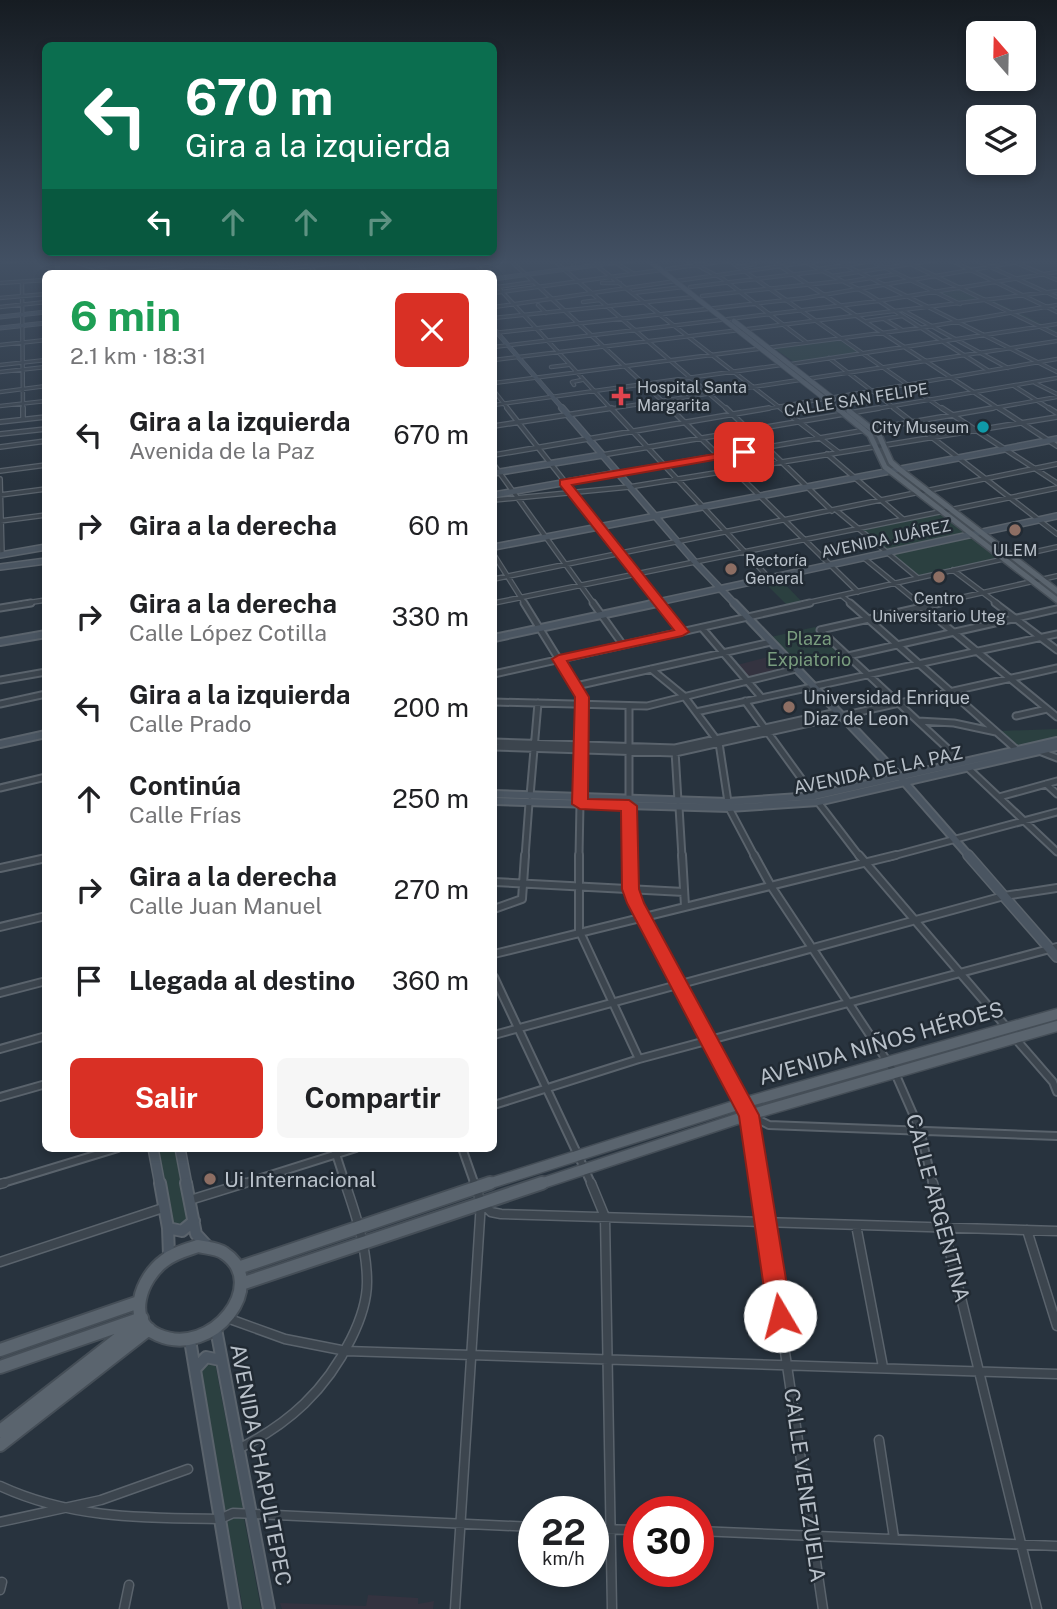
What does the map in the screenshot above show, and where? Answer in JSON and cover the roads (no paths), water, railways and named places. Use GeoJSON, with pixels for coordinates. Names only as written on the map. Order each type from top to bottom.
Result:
{"type":"FeatureCollection","features":[{"type":"Feature","properties":{"kind":"main road"},"geometry":{"type":"LineString","coordinates":[[497,334],[694,561],[901,779],[1053,948],[1057,957]]}},
{"type":"Feature","properties":{"kind":"main road"},"geometry":{"type":"LineString","coordinates":[[742,334],[780,365],[873,430],[884,445],[891,462],[1057,592]]}},
{"type":"Feature","properties":{"kind":"main road"},"geometry":{"type":"LineString","coordinates":[[752,334],[811,379],[845,415],[866,431],[873,438],[877,457],[890,471],[1057,600]]}},
{"type":"Feature","properties":{"kind":"main road"},"geometry":{"type":"LineString","coordinates":[[497,546],[1057,440]]}},
{"type":"Feature","properties":{"kind":"main road","name":"CALLE SAN FELIPE"},"geometry":{"type":"LineString","coordinates":[[497,472],[602,455]]}},
{"type":"Feature","properties":{"kind":"main road"},"geometry":{"type":"LineString","coordinates":[[497,496],[618,473]]}},
{"type":"Feature","properties":{"kind":"main road","name":"AVENIDA JUÁREZ"},"geometry":{"type":"LineString","coordinates":[[497,637],[1057,516]]}},
{"type":"Feature","properties":{"kind":"main road"},"geometry":{"type":"LineString","coordinates":[[1,555],[42,548]]}},
{"type":"Feature","properties":{"kind":"main road"},"geometry":{"type":"LineString","coordinates":[[2,566],[42,561]]}},
{"type":"Feature","properties":{"kind":"main road"},"geometry":{"type":"LineString","coordinates":[[0,642],[42,635]]}},
{"type":"Feature","properties":{"kind":"main road"},"geometry":{"type":"LineString","coordinates":[[0,744],[42,735]]}},
{"type":"Feature","properties":{"kind":"main road","name":"AVENIDA DE LA PAZ"},"geometry":{"type":"LineString","coordinates":[[965,765],[1057,741]]}},
{"type":"Feature","properties":{"kind":"main road","name":"AVENIDA DE LA PAZ"},"geometry":{"type":"LineString","coordinates":[[497,801],[530,799],[728,805],[816,799],[1057,747]]}},
{"type":"Feature","properties":{"kind":"main road","name":"AVENIDA DE LA PAZ"},"geometry":{"type":"LineString","coordinates":[[497,794],[530,799]]}},
{"type":"Feature","properties":{"kind":"main road","name":"AVENIDA NIÑOS HÉROES"},"geometry":{"type":"LineString","coordinates":[[238,1268],[579,1154],[742,1103],[1057,1014]]}},
{"type":"Feature","properties":{"kind":"main road","name":"AVENIDA NIÑOS HÉROES"},"geometry":{"type":"LineString","coordinates":[[241,1284],[362,1241],[749,1115],[1057,1026]]}},
{"type":"Feature","properties":{"kind":"main road"},"geometry":{"type":"LineString","coordinates":[[154,1152],[169,1255]]}},
{"type":"Feature","properties":{"kind":"main road"},"geometry":{"type":"LineString","coordinates":[[181,1152],[196,1234],[207,1246]]}},
{"type":"Feature","properties":{"kind":"main road"},"geometry":{"type":"LineString","coordinates":[[167,1228],[174,1232],[183,1231],[194,1221]]}},
{"type":"Feature","properties":{"kind":"main road"},"geometry":{"type":"LineString","coordinates":[[207,1246],[226,1253],[238,1268],[241,1284],[239,1296],[227,1318],[216,1329],[190,1340],[165,1339],[144,1322],[139,1303],[147,1276],[169,1255],[188,1247],[207,1246]]}},
{"type":"Feature","properties":{"kind":"main road"},"geometry":{"type":"LineString","coordinates":[[0,1349],[139,1303]]}},
{"type":"Feature","properties":{"kind":"main road"},"geometry":{"type":"LineString","coordinates":[[0,1367],[144,1322]]}},
{"type":"Feature","properties":{"kind":"main road"},"geometry":{"type":"LineString","coordinates":[[0,1432],[144,1322]]}},
{"type":"Feature","properties":{"kind":"main road"},"geometry":{"type":"LineString","coordinates":[[0,1445],[144,1322]]}},
{"type":"Feature","properties":{"kind":"main road","name":"AVENIDA CHAPULTEPEC"},"geometry":{"type":"LineString","coordinates":[[216,1329],[269,1609]]}},
{"type":"Feature","properties":{"kind":"main road"},"geometry":{"type":"LineString","coordinates":[[190,1340],[235,1609]]}},
{"type":"Feature","properties":{"kind":"main road"},"geometry":{"type":"LineString","coordinates":[[195,1369],[206,1357],[220,1360]]}},
{"type":"Feature","properties":{"kind":"street"},"geometry":{"type":"LineString","coordinates":[[22,334],[23,419]]}},
{"type":"Feature","properties":{"kind":"street"},"geometry":{"type":"LineString","coordinates":[[540,334],[769,578]]}},
{"type":"Feature","properties":{"kind":"street"},"geometry":{"type":"LineString","coordinates":[[497,347],[600,334]]}},
{"type":"Feature","properties":{"kind":"street"},"geometry":{"type":"LineString","coordinates":[[640,334],[770,447],[807,487],[918,578]]}},
{"type":"Feature","properties":{"kind":"street"},"geometry":{"type":"LineString","coordinates":[[686,334],[838,452]]}},
{"type":"Feature","properties":{"kind":"street"},"geometry":{"type":"LineString","coordinates":[[497,360],[713,334]]}},
{"type":"Feature","properties":{"kind":"street"},"geometry":{"type":"LineString","coordinates":[[795,334],[806,342]]}},
{"type":"Feature","properties":{"kind":"street"},"geometry":{"type":"LineString","coordinates":[[836,334],[1057,485]]}},
{"type":"Feature","properties":{"kind":"street"},"geometry":{"type":"LineString","coordinates":[[497,383],[865,334]]}},
{"type":"Feature","properties":{"kind":"street"},"geometry":{"type":"LineString","coordinates":[[886,334],[1057,446]]}},
{"type":"Feature","properties":{"kind":"street"},"geometry":{"type":"LineString","coordinates":[[930,334],[989,371]]}},
{"type":"Feature","properties":{"kind":"street"},"geometry":{"type":"LineString","coordinates":[[945,334],[1008,368]]}},
{"type":"Feature","properties":{"kind":"street"},"geometry":{"type":"LineString","coordinates":[[791,364],[983,334]]}},
{"type":"Feature","properties":{"kind":"street"},"geometry":{"type":"LineString","coordinates":[[984,334],[1057,372]]}},
{"type":"Feature","properties":{"kind":"street"},"geometry":{"type":"LineString","coordinates":[[592,335],[858,592]]}},
{"type":"Feature","properties":{"kind":"street"},"geometry":{"type":"LineString","coordinates":[[0,345],[42,340]]}},
{"type":"Feature","properties":{"kind":"street"},"geometry":{"type":"LineString","coordinates":[[497,426],[1057,341]]}},
{"type":"Feature","properties":{"kind":"street"},"geometry":{"type":"LineString","coordinates":[[829,358],[1057,534]]}},
{"type":"Feature","properties":{"kind":"street"},"geometry":{"type":"LineString","coordinates":[[497,455],[1057,359]]}},
{"type":"Feature","properties":{"kind":"street"},"geometry":{"type":"LineString","coordinates":[[0,365],[42,360]]}},
{"type":"Feature","properties":{"kind":"street"},"geometry":{"type":"LineString","coordinates":[[551,367],[568,365]]}},
{"type":"Feature","properties":{"kind":"street"},"geometry":{"type":"LineString","coordinates":[[497,405],[780,365]]}},
{"type":"Feature","properties":{"kind":"street"},"geometry":{"type":"LineString","coordinates":[[0,372],[42,367]]}},
{"type":"Feature","properties":{"kind":"street","name":"CALLE SAN FELIPE"},"geometry":{"type":"LineString","coordinates":[[602,455],[1057,378]]}},
{"type":"Feature","properties":{"kind":"street"},"geometry":{"type":"LineString","coordinates":[[574,385],[572,382],[582,380]]}},
{"type":"Feature","properties":{"kind":"street"},"geometry":{"type":"LineString","coordinates":[[1034,382],[1057,396]]}},
{"type":"Feature","properties":{"kind":"street"},"geometry":{"type":"LineString","coordinates":[[1014,386],[1057,415]]}},
{"type":"Feature","properties":{"kind":"street"},"geometry":{"type":"LineString","coordinates":[[0,392],[42,387]]}},
{"type":"Feature","properties":{"kind":"street"},"geometry":{"type":"LineString","coordinates":[[497,395],[682,632]]}},
{"type":"Feature","properties":{"kind":"street"},"geometry":{"type":"LineString","coordinates":[[618,473],[1057,396]]}},
{"type":"Feature","properties":{"kind":"street"},"geometry":{"type":"LineString","coordinates":[[0,406],[42,401]]}},
{"type":"Feature","properties":{"kind":"street"},"geometry":{"type":"LineString","coordinates":[[497,497],[629,487],[1023,424],[1057,415]]}},
{"type":"Feature","properties":{"kind":"street"},"geometry":{"type":"LineString","coordinates":[[0,422],[42,417]]}},
{"type":"Feature","properties":{"kind":"street"},"geometry":{"type":"LineString","coordinates":[[0,435],[42,430]]}},
{"type":"Feature","properties":{"kind":"street"},"geometry":{"type":"LineString","coordinates":[[0,447],[42,442]]}},
{"type":"Feature","properties":{"kind":"street"},"geometry":{"type":"LineString","coordinates":[[827,454],[903,519]]}},
{"type":"Feature","properties":{"kind":"street"},"geometry":{"type":"LineString","coordinates":[[497,578],[1057,464]]}},
{"type":"Feature","properties":{"kind":"street"},"geometry":{"type":"LineString","coordinates":[[759,465],[769,474]]}},
{"type":"Feature","properties":{"kind":"street"},"geometry":{"type":"LineString","coordinates":[[0,471],[42,466]]}},
{"type":"Feature","properties":{"kind":"street"},"geometry":{"type":"LineString","coordinates":[[497,473],[513,491],[563,565],[623,645]]}},
{"type":"Feature","properties":{"kind":"street"},"geometry":{"type":"LineString","coordinates":[[0,480],[1,555]]}},
{"type":"Feature","properties":{"kind":"street"},"geometry":{"type":"LineString","coordinates":[[497,602],[950,510],[1057,485]]}},
{"type":"Feature","properties":{"kind":"street"},"geometry":{"type":"LineString","coordinates":[[1,495],[42,490]]}},
{"type":"Feature","properties":{"kind":"street"},"geometry":{"type":"LineString","coordinates":[[1,521],[42,516]]}},
{"type":"Feature","properties":{"kind":"street"},"geometry":{"type":"LineString","coordinates":[[497,673],[1057,547]]}},
{"type":"Feature","properties":{"kind":"street"},"geometry":{"type":"LineString","coordinates":[[864,558],[1057,717]]}},
{"type":"Feature","properties":{"kind":"street"},"geometry":{"type":"LineString","coordinates":[[497,560],[576,686],[583,705],[579,930],[639,1059]]}},
{"type":"Feature","properties":{"kind":"street"},"geometry":{"type":"LineString","coordinates":[[953,570],[1057,650]]}},
{"type":"Feature","properties":{"kind":"street"},"geometry":{"type":"LineString","coordinates":[[820,630],[1057,576]]}},
{"type":"Feature","properties":{"kind":"street"},"geometry":{"type":"LineString","coordinates":[[842,596],[1017,750]]}},
{"type":"Feature","properties":{"kind":"street"},"geometry":{"type":"LineString","coordinates":[[0,608],[42,601]]}},
{"type":"Feature","properties":{"kind":"street"},"geometry":{"type":"LineString","coordinates":[[848,656],[1057,609]]}},
{"type":"Feature","properties":{"kind":"street"},"geometry":{"type":"LineString","coordinates":[[702,628],[761,697]]}},
{"type":"Feature","properties":{"kind":"street"},"geometry":{"type":"LineString","coordinates":[[820,630],[1057,852]]}},
{"type":"Feature","properties":{"kind":"street"},"geometry":{"type":"LineString","coordinates":[[696,712],[1057,634]]}},
{"type":"Feature","properties":{"kind":"street"},"geometry":{"type":"LineString","coordinates":[[576,686],[771,642]]}},
{"type":"Feature","properties":{"kind":"street"},"geometry":{"type":"LineString","coordinates":[[497,745],[675,750],[1057,668]]}},
{"type":"Feature","properties":{"kind":"street","name":"CALLE ARGENTINA"},"geometry":{"type":"LineString","coordinates":[[652,669],[684,696],[718,741],[728,805],[771,886],[895,1073],[920,1130],[1037,1609]]}},
{"type":"Feature","properties":{"kind":"street"},"geometry":{"type":"LineString","coordinates":[[497,702],[647,706],[796,669]]}},
{"type":"Feature","properties":{"kind":"street"},"geometry":{"type":"LineString","coordinates":[[0,680],[42,672]]}},
{"type":"Feature","properties":{"kind":"street"},"geometry":{"type":"LineString","coordinates":[[0,704],[42,695]]}},
{"type":"Feature","properties":{"kind":"street"},"geometry":{"type":"LineString","coordinates":[[745,701],[865,863],[1055,1082],[1057,1092]]}},
{"type":"Feature","properties":{"kind":"street"},"geometry":{"type":"LineString","coordinates":[[497,908],[522,899],[538,703]]}},
{"type":"Feature","properties":{"kind":"street","name":"CALLE VENEZUELA"},"geometry":{"type":"LineString","coordinates":[[629,706],[630,889],[640,916],[749,1115],[823,1609]]}},
{"type":"Feature","properties":{"kind":"street"},"geometry":{"type":"LineString","coordinates":[[1016,716],[1046,709]]}},
{"type":"Feature","properties":{"kind":"street"},"geometry":{"type":"LineString","coordinates":[[918,721],[954,723],[996,732]]}},
{"type":"Feature","properties":{"kind":"street"},"geometry":{"type":"LineString","coordinates":[[675,750],[685,906]]}},
{"type":"Feature","properties":{"kind":"street"},"geometry":{"type":"LineString","coordinates":[[1039,751],[1057,758]]}},
{"type":"Feature","properties":{"kind":"street"},"geometry":{"type":"LineString","coordinates":[[0,788],[42,778]]}},
{"type":"Feature","properties":{"kind":"street"},"geometry":{"type":"LineString","coordinates":[[999,797],[1057,781]]}},
{"type":"Feature","properties":{"kind":"street"},"geometry":{"type":"LineString","coordinates":[[1046,784],[1057,794]]}},
{"type":"Feature","properties":{"kind":"street"},"geometry":{"type":"LineString","coordinates":[[497,953],[579,930],[865,863],[1057,812]]}},
{"type":"Feature","properties":{"kind":"street"},"geometry":{"type":"LineString","coordinates":[[0,868],[42,859]]}},
{"type":"Feature","properties":{"kind":"street"},"geometry":{"type":"LineString","coordinates":[[497,882],[684,892]]}},
{"type":"Feature","properties":{"kind":"street"},"geometry":{"type":"LineString","coordinates":[[497,1034],[1004,896],[1057,888]]}},
{"type":"Feature","properties":{"kind":"street"},"geometry":{"type":"LineString","coordinates":[[0,927],[42,917]]}},
{"type":"Feature","properties":{"kind":"street"},"geometry":{"type":"LineString","coordinates":[[497,1104],[639,1059],[1053,948]]}},
{"type":"Feature","properties":{"kind":"street"},"geometry":{"type":"LineString","coordinates":[[0,993],[42,982]]}},
{"type":"Feature","properties":{"kind":"street"},"geometry":{"type":"LineString","coordinates":[[497,982],[579,1154],[604,1217],[611,1609]]}},
{"type":"Feature","properties":{"kind":"street"},"geometry":{"type":"LineString","coordinates":[[0,1049],[42,1037]]}},
{"type":"Feature","properties":{"kind":"street"},"geometry":{"type":"LineString","coordinates":[[0,1097],[42,1085]]}},
{"type":"Feature","properties":{"kind":"street"},"geometry":{"type":"LineString","coordinates":[[749,1115],[769,1125],[1057,1136]]}},
{"type":"Feature","properties":{"kind":"street"},"geometry":{"type":"LineString","coordinates":[[0,1184],[105,1152]]}},
{"type":"Feature","properties":{"kind":"street"},"geometry":{"type":"LineString","coordinates":[[190,1200],[332,1152]]}},
{"type":"Feature","properties":{"kind":"street"},"geometry":{"type":"LineString","coordinates":[[238,1449],[279,1427],[301,1411],[320,1392],[346,1351],[362,1313],[366,1294],[362,1241],[335,1152]]}},
{"type":"Feature","properties":{"kind":"street"},"geometry":{"type":"LineString","coordinates":[[456,1609],[481,1202],[464,1152]]}},
{"type":"Feature","properties":{"kind":"street"},"geometry":{"type":"LineString","coordinates":[[481,1202],[491,1212],[501,1214],[1057,1231]]}},
{"type":"Feature","properties":{"kind":"street"},"geometry":{"type":"LineString","coordinates":[[0,1262],[164,1208]]}},
{"type":"Feature","properties":{"kind":"street"},"geometry":{"type":"LineString","coordinates":[[856,1225],[883,1367]]}},
{"type":"Feature","properties":{"kind":"street"},"geometry":{"type":"LineString","coordinates":[[1027,1230],[1057,1326]]}},
{"type":"Feature","properties":{"kind":"street"},"geometry":{"type":"LineString","coordinates":[[227,1318],[286,1341],[314,1348],[346,1351],[787,1363],[1057,1374]]}},
{"type":"Feature","properties":{"kind":"street"},"geometry":{"type":"LineString","coordinates":[[879,1440],[894,1538]]}},
{"type":"Feature","properties":{"kind":"street"},"geometry":{"type":"LineString","coordinates":[[0,1522],[101,1500],[188,1469]]}},
{"type":"Feature","properties":{"kind":"street"},"geometry":{"type":"LineString","coordinates":[[0,1486],[60,1509],[93,1515],[220,1519],[233,1513],[518,1527]]}},
{"type":"Feature","properties":{"kind":"street"},"geometry":{"type":"LineString","coordinates":[[611,1529],[623,1529]]}},
{"type":"Feature","properties":{"kind":"street"},"geometry":{"type":"LineString","coordinates":[[714,1531],[1057,1546]]}},
{"type":"Feature","properties":{"kind":"street"},"geometry":{"type":"LineString","coordinates":[[124,1609],[130,1586]]}},
{"type":"Feature","properties":{"kind":"place","name":"Hospital Santa Margarita"},"geometry":{"type":"Point","coordinates":[621,396]}},
{"type":"Feature","properties":{"kind":"place","name":"City Museum"},"geometry":{"type":"Point","coordinates":[983,427]}},
{"type":"Feature","properties":{"kind":"place","name":"ULEM"},"geometry":{"type":"Point","coordinates":[1015,530]}},
{"type":"Feature","properties":{"kind":"place","name":"Rectoría General"},"geometry":{"type":"Point","coordinates":[731,569]}},
{"type":"Feature","properties":{"kind":"place","name":"Centro Universitario Uteg"},"geometry":{"type":"Point","coordinates":[939,577]}},
{"type":"Feature","properties":{"kind":"place","name":"Universidad Enrique Diaz de Leon"},"geometry":{"type":"Point","coordinates":[789,707]}},
{"type":"Feature","properties":{"kind":"place","name":"Ui Internacional"},"geometry":{"type":"Point","coordinates":[210,1179]}},
{"type":"Feature","properties":{"kind":"park label","name":"Plaza Expiatorio"},"geometry":{"type":"Point","coordinates":[809,648]}}]}
